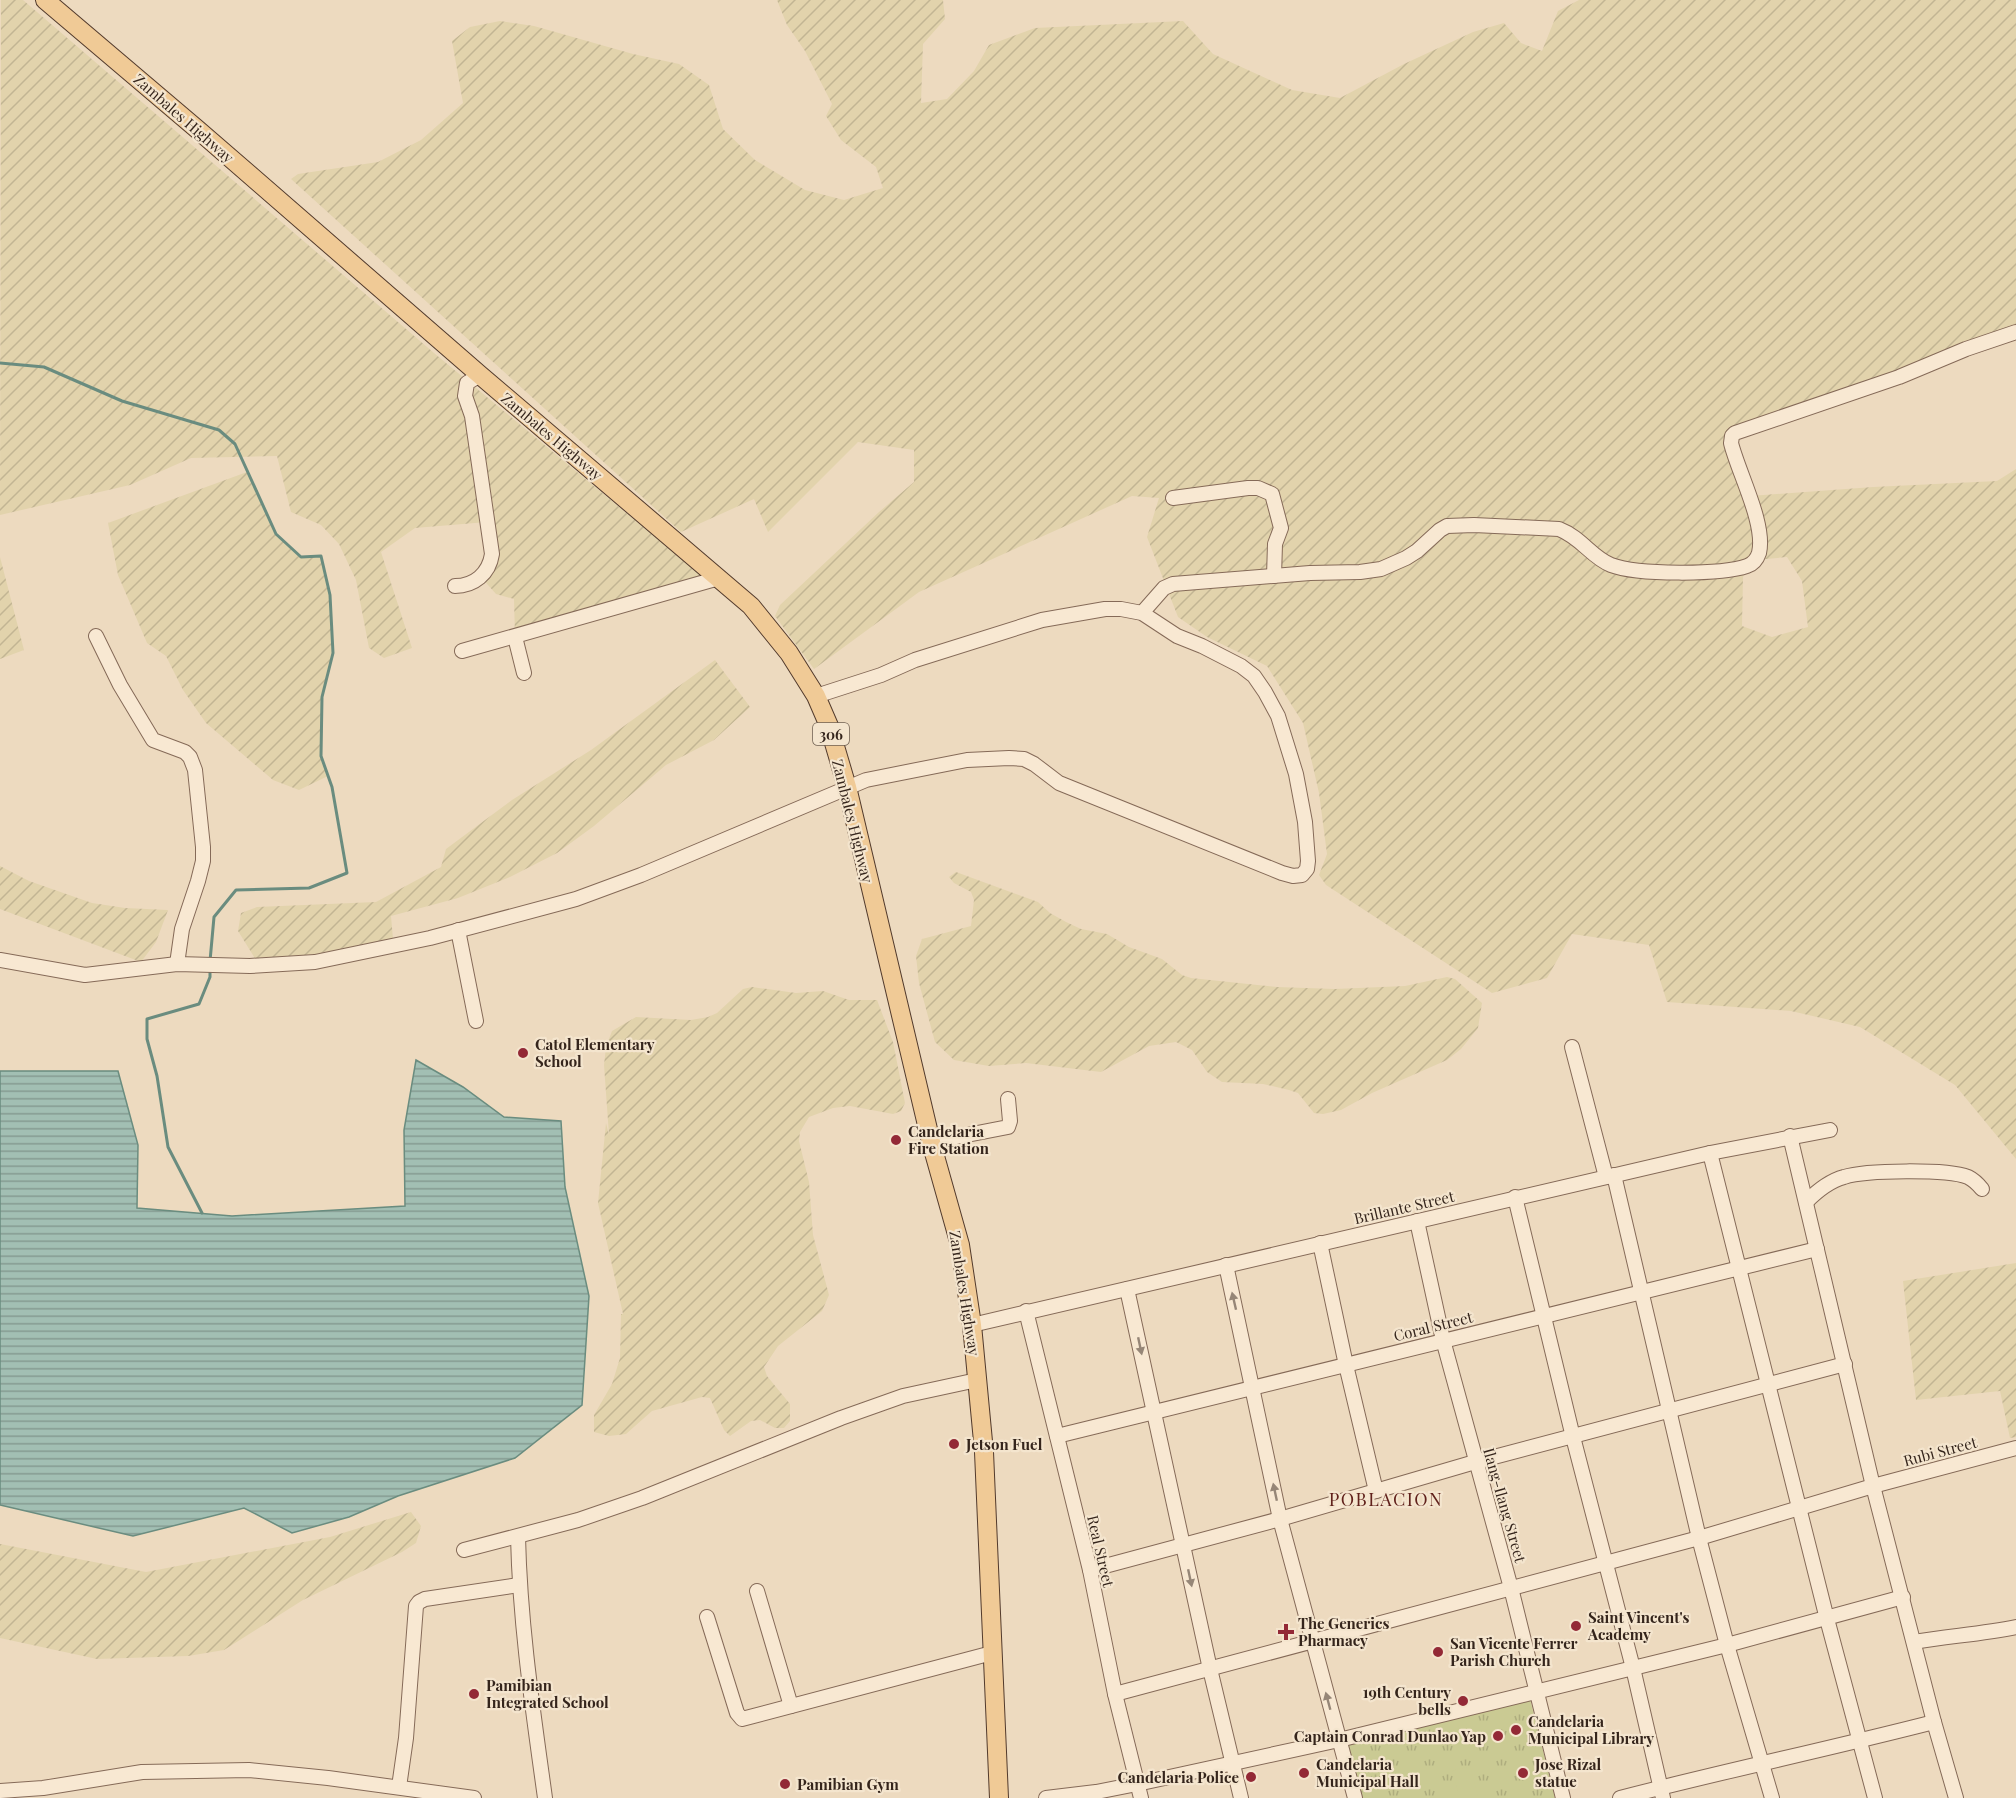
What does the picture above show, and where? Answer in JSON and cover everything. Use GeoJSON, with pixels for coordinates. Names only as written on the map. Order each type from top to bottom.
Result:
{"type":"FeatureCollection","features":[{"type":"Feature","properties":{"kind":"main road","name":"Zambales Highway"},"geometry":{"type":"LineString","coordinates":[[45,0],[751,606],[771,628],[816,696],[829,726],[848,788],[932,1142],[960,1245],[972,1325],[987,1495],[999,1798]]}},
{"type":"Feature","properties":{"kind":"street"},"geometry":{"type":"LineString","coordinates":[[1142,613],[1152,599],[1164,588],[1173,584],[1381,569],[1417,551],[1447,525],[1559,530],[1571,534],[1596,557],[1610,565],[1630,570],[1709,571],[1749,566],[1756,560],[1759,553],[1759,541],[1750,496],[1731,443],[1732,436],[1890,381],[1966,349],[2016,332]]}},
{"type":"Feature","properties":{"kind":"street"},"geometry":{"type":"LineString","coordinates":[[455,586],[466,586],[477,579],[488,567],[492,555],[472,416],[464,391],[467,383],[480,375]]}},
{"type":"Feature","properties":{"kind":"street"},"geometry":{"type":"LineString","coordinates":[[1173,498],[1248,488],[1258,488],[1272,494],[1281,528],[1275,544],[1274,576]]}},
{"type":"Feature","properties":{"kind":"street"},"geometry":{"type":"LineString","coordinates":[[462,651],[719,578]]}},
{"type":"Feature","properties":{"kind":"street"},"geometry":{"type":"LineString","coordinates":[[0,960],[85,975],[181,964],[276,965],[315,962],[430,938],[576,899],[641,875],[866,780],[966,760],[1024,759],[1068,787],[1282,873],[1293,876],[1302,875],[1307,868],[1305,822],[1296,774],[1278,716],[1265,692],[1254,676],[1241,666],[1177,636],[1142,613],[1105,609],[1042,620],[915,660],[881,675],[816,696]]}},
{"type":"Feature","properties":{"kind":"street"},"geometry":{"type":"LineString","coordinates":[[96,636],[120,685],[153,740],[185,752],[190,757],[195,770],[203,847],[202,861],[198,881],[182,929],[181,964]]}},
{"type":"Feature","properties":{"kind":"street"},"geometry":{"type":"LineString","coordinates":[[515,637],[524,673]]}},
{"type":"Feature","properties":{"kind":"street"},"geometry":{"type":"LineString","coordinates":[[458,930],[476,1021]]}},
{"type":"Feature","properties":{"kind":"street"},"geometry":{"type":"LineString","coordinates":[[1572,1047],[1641,1293],[1699,1538],[1727,1645],[1772,1798]]}},
{"type":"Feature","properties":{"kind":"street"},"geometry":{"type":"LineString","coordinates":[[932,1142],[1008,1127],[1010,1121],[1008,1099]]}},
{"type":"Feature","properties":{"kind":"street","name":"Brillante Street"},"geometry":{"type":"LineString","coordinates":[[972,1325],[1515,1197],[1710,1153],[1830,1130]]}},
{"type":"Feature","properties":{"kind":"street"},"geometry":{"type":"LineString","coordinates":[[1790,1136],[1873,1486],[1956,1798]]}},
{"type":"Feature","properties":{"kind":"street"},"geometry":{"type":"LineString","coordinates":[[1710,1153],[1858,1741],[1875,1798]]}},
{"type":"Feature","properties":{"kind":"street"},"geometry":{"type":"LineString","coordinates":[[1806,1202],[1834,1180],[1854,1174],[1953,1173],[1974,1180],[1982,1189]]}},
{"type":"Feature","properties":{"kind":"street"},"geometry":{"type":"LineString","coordinates":[[1515,1197],[1662,1793]]}},
{"type":"Feature","properties":{"kind":"street","name":"Ilang-Ilang Street"},"geometry":{"type":"LineString","coordinates":[[1417,1221],[1443,1340],[1511,1588],[1563,1798]]}},
{"type":"Feature","properties":{"kind":"street"},"geometry":{"type":"LineString","coordinates":[[1320,1243],[1376,1491]]}},
{"type":"Feature","properties":{"kind":"street","name":"Coral Street"},"geometry":{"type":"LineString","coordinates":[[1057,1436],[1817,1249]]}},
{"type":"Feature","properties":{"kind":"street"},"geometry":{"type":"LineString","coordinates":[[1226,1265],[1280,1518],[1355,1798]]}},
{"type":"Feature","properties":{"kind":"street"},"geometry":{"type":"LineString","coordinates":[[1127,1289],[1209,1669],[1241,1798]]}},
{"type":"Feature","properties":{"kind":"street","name":"Real Street"},"geometry":{"type":"LineString","coordinates":[[1026,1311],[1090,1570],[1115,1694],[1141,1798]]}},
{"type":"Feature","properties":{"kind":"street"},"geometry":{"type":"LineString","coordinates":[[1090,1570],[1475,1462],[1845,1364]]}},
{"type":"Feature","properties":{"kind":"street"},"geometry":{"type":"LineString","coordinates":[[464,1550],[518,1537],[642,1498],[841,1418],[903,1396],[977,1380]]}},
{"type":"Feature","properties":{"kind":"street","name":"Rubi Street"},"geometry":{"type":"LineString","coordinates":[[1115,1694],[1605,1564],[1873,1486],[2016,1448]]}},
{"type":"Feature","properties":{"kind":"street"},"geometry":{"type":"LineString","coordinates":[[518,1537],[519,1585],[532,1707],[545,1798]]}},
{"type":"Feature","properties":{"kind":"street"},"geometry":{"type":"LineString","coordinates":[[399,1788],[406,1738],[416,1606],[424,1599],[519,1585]]}},
{"type":"Feature","properties":{"kind":"street"},"geometry":{"type":"LineString","coordinates":[[757,1591],[791,1706]]}},
{"type":"Feature","properties":{"kind":"street"},"geometry":{"type":"LineString","coordinates":[[1046,1798],[1137,1784],[1339,1740],[1727,1645],[1903,1598]]}},
{"type":"Feature","properties":{"kind":"street"},"geometry":{"type":"LineString","coordinates":[[707,1617],[739,1717],[747,1718],[992,1653]]}},
{"type":"Feature","properties":{"kind":"street"},"geometry":{"type":"LineString","coordinates":[[1914,1642],[2016,1627]]}},
{"type":"Feature","properties":{"kind":"street"},"geometry":{"type":"LineString","coordinates":[[1620,1798],[1662,1793],[1761,1762],[1934,1722]]}},
{"type":"Feature","properties":{"kind":"street"},"geometry":{"type":"LineString","coordinates":[[0,1791],[43,1788],[142,1772],[249,1770],[474,1798]]}},
{"type":"Feature","properties":{"kind":"shaded area"},"geometry":{"type":"Polygon","coordinates":[[[1,0],[23,0],[434,353],[708,581],[515,637],[514,599],[496,594],[480,576],[488,567],[487,522],[415,528],[381,552],[412,648],[384,658],[369,648],[356,580],[339,544],[321,525],[291,512],[277,456],[191,458],[130,485],[0,515],[1,0]]]}},
{"type":"Feature","properties":{"kind":"shaded area"},"geometry":{"type":"Polygon","coordinates":[[[777,0],[943,0],[945,19],[923,44],[921,103],[947,99],[974,71],[989,45],[1035,28],[1183,21],[1213,54],[1292,90],[1340,98],[1404,64],[1473,32],[1504,23],[1521,43],[1542,51],[1558,11],[1579,0],[2016,0],[2016,332],[1735,433],[1750,496],[1997,481],[2016,469],[2016,1159],[1955,1085],[1860,1027],[1791,1011],[1667,1002],[1649,945],[1572,934],[1547,978],[1492,993],[1326,885],[1319,875],[1327,854],[1319,793],[1303,723],[1267,666],[1207,637],[1178,617],[1147,537],[1159,498],[1132,496],[919,592],[814,669],[775,616],[780,605],[914,482],[914,450],[858,442],[768,532],[754,499],[681,532],[291,179],[298,174],[378,162],[421,140],[463,103],[452,41],[470,27],[500,21],[534,26],[633,54],[679,64],[709,85],[723,129],[755,160],[805,190],[844,200],[883,188],[876,167],[841,140],[826,116],[832,104],[805,51],[787,25],[777,0]],[[1787,557],[1756,560],[1749,565],[1743,577],[1742,626],[1772,637],[1808,627],[1802,581],[1787,557]]]}},
{"type":"Feature","properties":{"kind":"shaded area"},"geometry":{"type":"Polygon","coordinates":[[[247,472],[276,534],[301,557],[321,556],[330,595],[333,653],[322,697],[322,756],[328,776],[299,790],[273,780],[206,723],[183,690],[166,656],[147,643],[118,575],[108,523],[247,472]]]}},
{"type":"Feature","properties":{"kind":"shaded area"},"geometry":{"type":"Polygon","coordinates":[[[0,557],[24,650],[0,659],[0,557]]]}},
{"type":"Feature","properties":{"kind":"shaded area"},"geometry":{"type":"Polygon","coordinates":[[[715,660],[750,707],[714,740],[666,765],[594,826],[557,853],[510,877],[458,898],[391,916],[393,939],[316,954],[256,960],[238,931],[241,913],[257,907],[376,902],[441,867],[446,849],[512,800],[591,750],[715,660]]]}},
{"type":"Feature","properties":{"kind":"shaded area"},"geometry":{"type":"Polygon","coordinates":[[[0,866],[29,881],[92,903],[125,908],[168,910],[156,942],[141,962],[0,909],[0,866]]]}},
{"type":"Feature","properties":{"kind":"shaded area"},"geometry":{"type":"Polygon","coordinates":[[[956,872],[1038,902],[1050,913],[1066,922],[1081,929],[1107,934],[1129,947],[1162,959],[1182,975],[1191,978],[1277,987],[1335,989],[1405,986],[1447,977],[1455,979],[1482,1003],[1478,1028],[1461,1049],[1447,1060],[1372,1093],[1341,1110],[1323,1114],[1314,1113],[1298,1093],[1289,1090],[1263,1084],[1222,1082],[1207,1072],[1192,1050],[1176,1042],[1149,1046],[1101,1072],[1026,1063],[989,1066],[954,1060],[935,1042],[919,983],[916,956],[922,939],[971,926],[974,900],[971,892],[954,883],[949,877],[956,872]]]}},
{"type":"Feature","properties":{"kind":"shaded area"},"geometry":{"type":"Polygon","coordinates":[[[752,987],[796,993],[823,991],[849,1000],[877,1000],[893,1042],[905,1103],[901,1111],[893,1114],[850,1106],[833,1108],[809,1117],[800,1132],[799,1141],[809,1182],[813,1235],[829,1295],[822,1311],[778,1346],[764,1367],[767,1376],[790,1404],[790,1421],[784,1428],[775,1428],[760,1420],[751,1421],[730,1436],[724,1430],[710,1398],[702,1397],[652,1411],[626,1434],[609,1436],[594,1432],[594,1415],[612,1384],[620,1358],[621,1314],[623,1314],[598,1203],[606,1123],[609,1135],[604,1065],[606,1047],[612,1031],[636,1017],[691,1020],[708,1017],[717,1013],[743,989],[752,987]]]}},
{"type":"Feature","properties":{"kind":"shaded area"},"geometry":{"type":"Polygon","coordinates":[[[416,1060],[463,1087],[504,1117],[561,1121],[565,1187],[589,1296],[582,1405],[515,1458],[398,1496],[349,1517],[292,1533],[244,1508],[133,1536],[0,1505],[0,1071],[118,1071],[138,1145],[137,1208],[232,1216],[405,1206],[404,1130],[416,1060]]]}},
{"type":"Feature","properties":{"kind":"shaded area"},"geometry":{"type":"Polygon","coordinates":[[[2016,1263],[2016,1437],[2010,1438],[2000,1391],[1916,1400],[1903,1281],[2016,1263]]]}},
{"type":"Feature","properties":{"kind":"shaded area"},"geometry":{"type":"Polygon","coordinates":[[[411,1512],[421,1526],[416,1543],[303,1600],[224,1650],[188,1656],[97,1659],[0,1638],[0,1544],[146,1572],[330,1537],[411,1512]]]}},
{"type":"Feature","properties":{"kind":"green space"},"geometry":{"type":"Polygon","coordinates":[[[1530,1699],[1555,1798],[1358,1798],[1345,1745],[1530,1699]]]}},
{"type":"Feature","properties":{"kind":"green space"},"geometry":{"type":"Polygon","coordinates":[[[1470,1766],[1478,1798],[1460,1798],[1452,1771],[1470,1766]]]}},
{"type":"Feature","properties":{"kind":"waterway"},"geometry":{"type":"LineString","coordinates":[[0,363],[44,367],[122,401],[219,430],[235,444],[276,534],[301,557],[321,556],[330,595],[333,653],[322,697],[321,756],[332,787],[347,873],[309,888],[236,890],[214,917],[210,961]]}},
{"type":"Feature","properties":{"kind":"waterway"},"geometry":{"type":"LineString","coordinates":[[202,1213],[168,1147],[157,1076],[147,1039],[147,1019],[199,1004],[210,977],[210,970]]}},
{"type":"Feature","properties":{"kind":"place","name":"Catol Elementary School"},"geometry":{"type":"Point","coordinates":[523,1053]}},
{"type":"Feature","properties":{"kind":"place","name":"Candelaria Fire Station"},"geometry":{"type":"Point","coordinates":[896,1140]}},
{"type":"Feature","properties":{"kind":"place","name":"Jetson Fuel"},"geometry":{"type":"Point","coordinates":[954,1444]}},
{"type":"Feature","properties":{"kind":"place","name":"Saint Vincent's Academy"},"geometry":{"type":"Point","coordinates":[1576,1626]}},
{"type":"Feature","properties":{"kind":"place","name":"The Generics Pharmacy"},"geometry":{"type":"Point","coordinates":[1286,1632]}},
{"type":"Feature","properties":{"kind":"place","name":"San Vicente Ferrer Parish Church"},"geometry":{"type":"Point","coordinates":[1438,1652]}},
{"type":"Feature","properties":{"kind":"place","name":"Pamibian Integrated School"},"geometry":{"type":"Point","coordinates":[474,1694]}},
{"type":"Feature","properties":{"kind":"place","name":"19th Century bells"},"geometry":{"type":"Point","coordinates":[1463,1701]}},
{"type":"Feature","properties":{"kind":"place","name":"Candelaria Municipal Library"},"geometry":{"type":"Point","coordinates":[1516,1730]}},
{"type":"Feature","properties":{"kind":"place","name":"Captain Conrad Dunlao Yap"},"geometry":{"type":"Point","coordinates":[1498,1736]}},
{"type":"Feature","properties":{"kind":"place","name":"Candelaria Municipal Hall"},"geometry":{"type":"Point","coordinates":[1304,1773]}},
{"type":"Feature","properties":{"kind":"place","name":"Jose Rizal statue"},"geometry":{"type":"Point","coordinates":[1523,1773]}},
{"type":"Feature","properties":{"kind":"place","name":"Candelaria Police"},"geometry":{"type":"Point","coordinates":[1251,1777]}},
{"type":"Feature","properties":{"kind":"place","name":"Pamibian Gym"},"geometry":{"type":"Point","coordinates":[785,1784]}},
{"type":"Feature","properties":{"kind":"district","name":"POBLACION"},"geometry":{"type":"Point","coordinates":[1386,1499]}}]}
